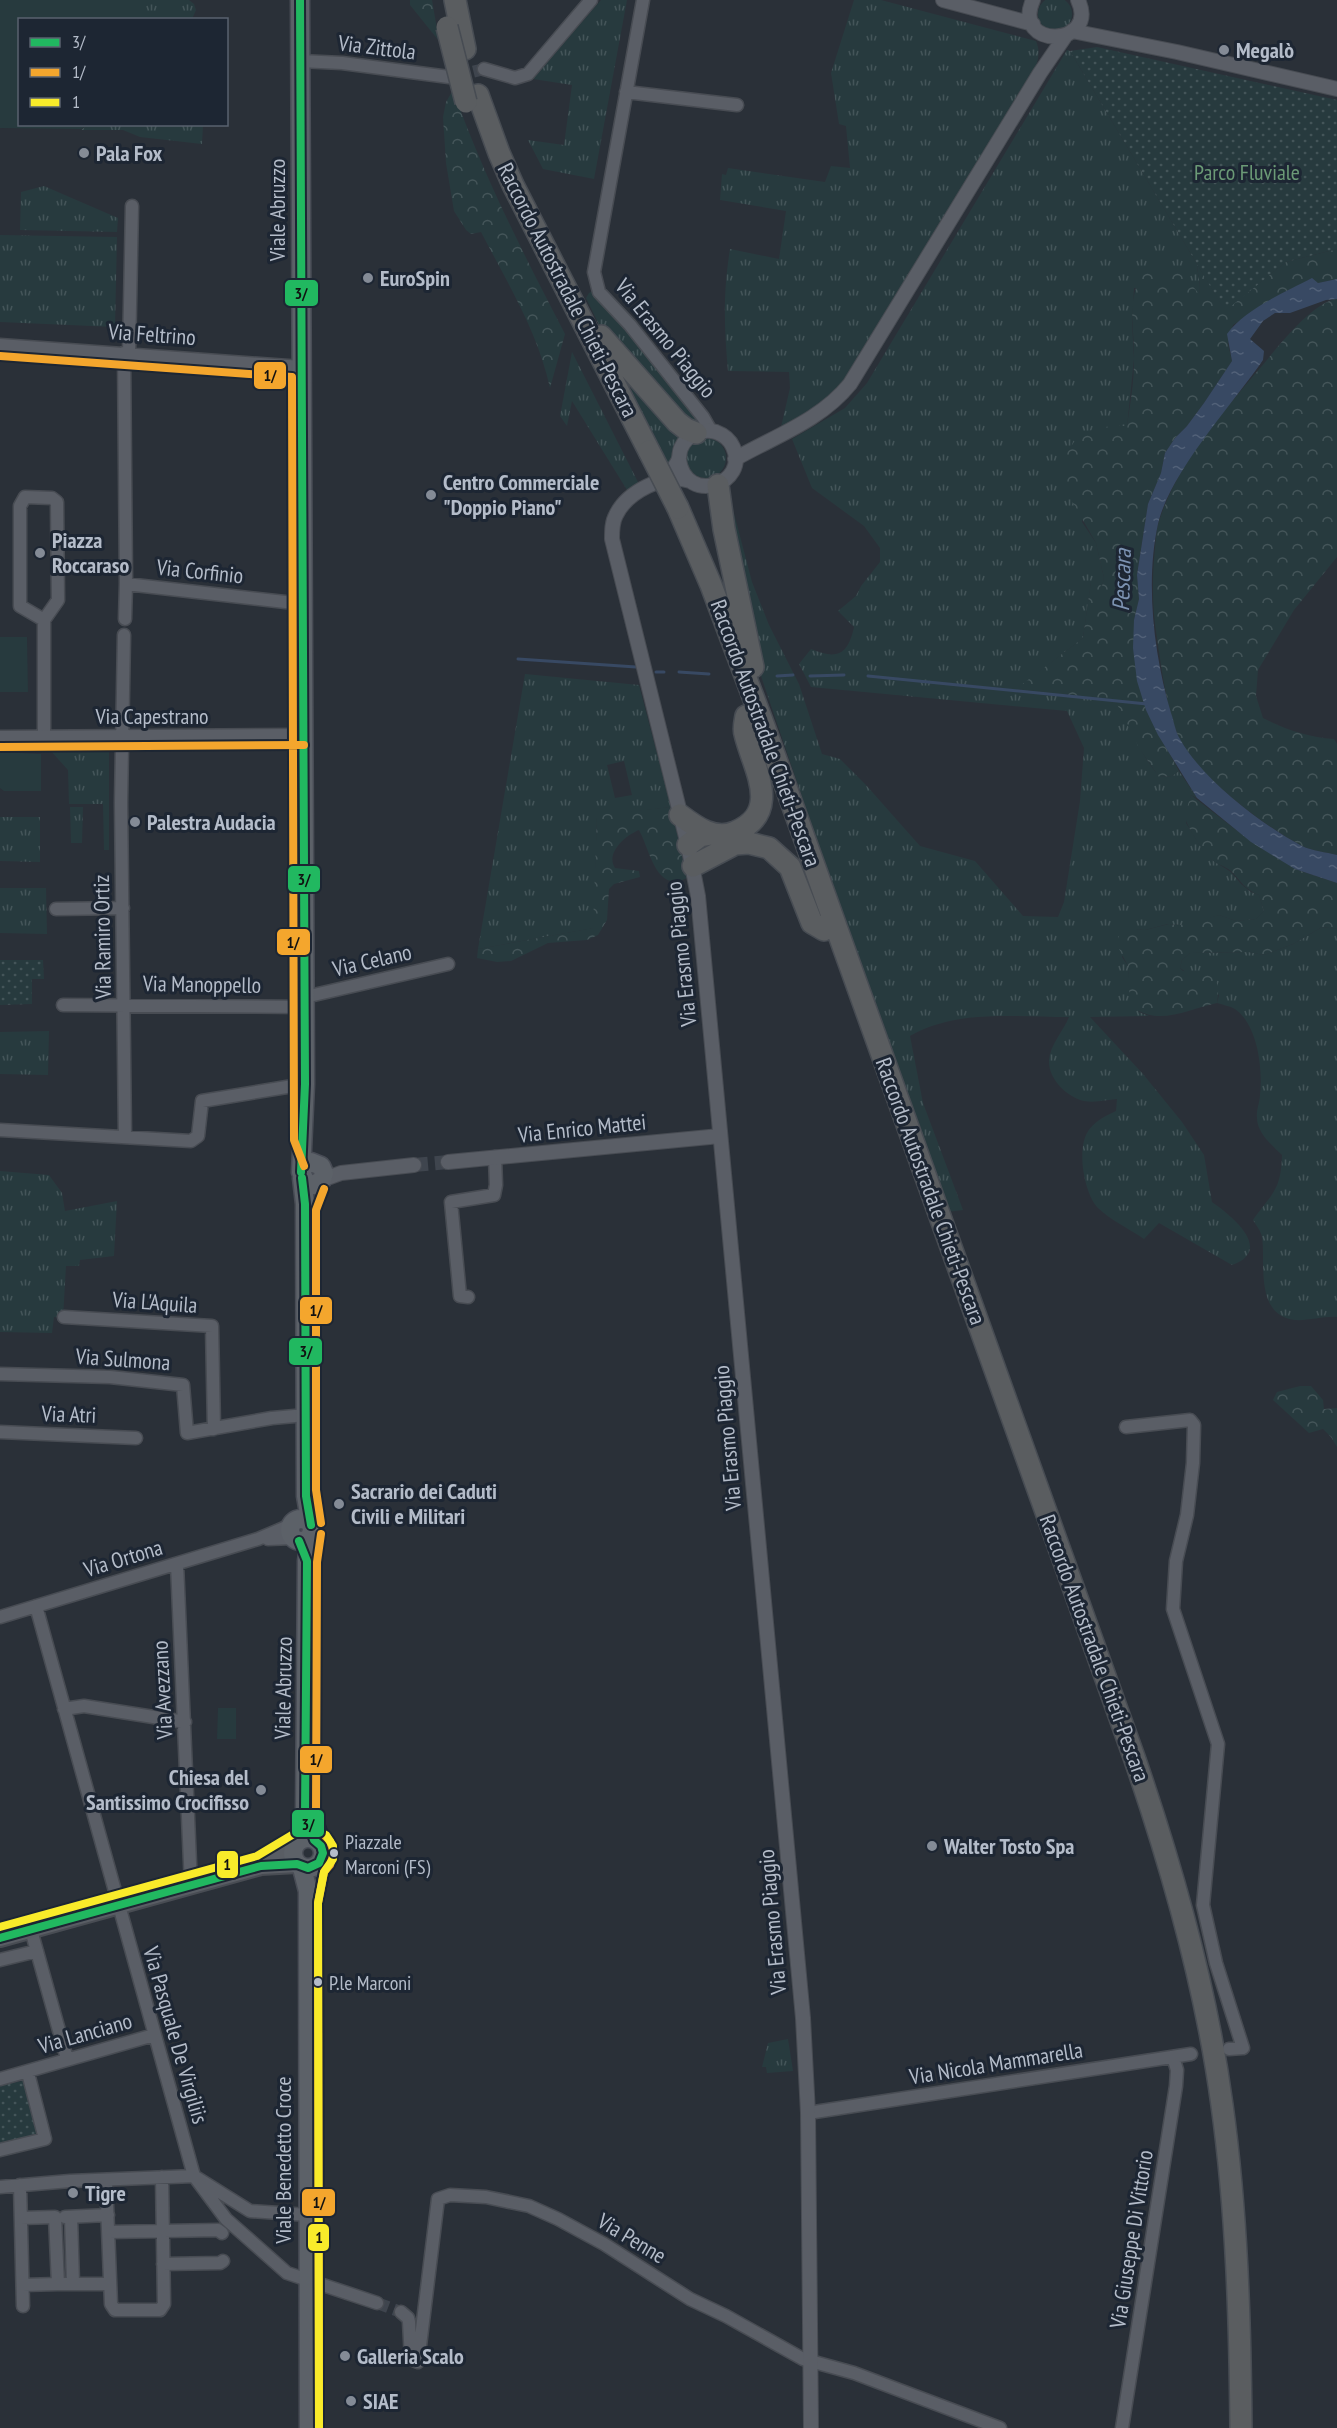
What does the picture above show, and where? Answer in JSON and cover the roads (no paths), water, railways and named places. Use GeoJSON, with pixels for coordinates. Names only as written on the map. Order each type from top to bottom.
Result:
{"type":"FeatureCollection","features":[{"type":"Feature","properties":{"kind":"highway","name":"Raccordo Autostradale Chieti-Pescara"},"geometry":{"type":"LineString","coordinates":[[442,0],[447,27],[472,98],[497,181],[555,294],[588,334]]}},
{"type":"Feature","properties":{"kind":"highway","name":"Raccordo Autostradale Chieti-Pescara"},"geometry":{"type":"LineString","coordinates":[[455,0],[472,98],[588,334],[643,454],[711,585],[768,737],[1130,1746],[1179,1898],[1205,2011],[1222,2103],[1238,2278],[1241,2428]]}},
{"type":"Feature","properties":{"kind":"highway"},"geometry":{"type":"LineString","coordinates":[[588,334],[610,349],[677,422],[686,429],[704,432]]}},
{"type":"Feature","properties":{"kind":"highway"},"geometry":{"type":"LineString","coordinates":[[718,484],[724,529],[753,666],[770,722],[768,737]]}},
{"type":"Feature","properties":{"kind":"highway","name":"Raccordo Autostradale Chieti-Pescara"},"geometry":{"type":"LineString","coordinates":[[671,510],[824,930],[1121,1762],[1168,1910],[1193,2015],[1210,2110],[1216,2161],[1225,2270],[1227,2428]]}},
{"type":"Feature","properties":{"kind":"highway"},"geometry":{"type":"LineString","coordinates":[[688,845],[700,836],[729,834],[741,830],[752,820],[760,806],[762,785],[744,732],[746,716]]}},
{"type":"Feature","properties":{"kind":"highway"},"geometry":{"type":"LineString","coordinates":[[680,815],[711,834]]}},
{"type":"Feature","properties":{"kind":"highway"},"geometry":{"type":"LineString","coordinates":[[693,866],[735,844],[749,843],[769,848],[790,867],[812,923],[824,930]]}},
{"type":"Feature","properties":{"kind":"main road","name":"Viale Abruzzo"},"geometry":{"type":"LineString","coordinates":[[300,0],[304,1140],[317,1174],[305,1204],[306,1496],[301,1530],[307,1562],[307,1854]]}},
{"type":"Feature","properties":{"kind":"main road"},"geometry":{"type":"LineString","coordinates":[[0,1938],[307,1854]]}},
{"type":"Feature","properties":{"kind":"main road","name":"Viale Benedetto Croce"},"geometry":{"type":"LineString","coordinates":[[307,1854],[309,2428]]}},
{"type":"Feature","properties":{"kind":"street"},"geometry":{"type":"LineString","coordinates":[[484,69],[515,78],[528,74],[591,0]]}},
{"type":"Feature","properties":{"kind":"street","name":"Via Erasmo Piaggio"},"geometry":{"type":"LineString","coordinates":[[643,0],[594,272],[599,292],[630,325],[703,417],[704,432]]}},
{"type":"Feature","properties":{"kind":"street"},"geometry":{"type":"LineString","coordinates":[[943,0],[1037,29],[1053,38],[1069,33],[1177,52],[1337,89]]}},
{"type":"Feature","properties":{"kind":"street"},"geometry":{"type":"LineString","coordinates":[[1033,0],[1030,14],[1045,56],[1040,74]]}},
{"type":"Feature","properties":{"kind":"street"},"geometry":{"type":"LineString","coordinates":[[735,459],[816,416],[840,397],[850,384],[1040,74],[1080,19],[1081,11],[1078,0]]}},
{"type":"Feature","properties":{"kind":"street","name":"Via Zittola"},"geometry":{"type":"LineString","coordinates":[[300,61],[342,63],[449,77]]}},
{"type":"Feature","properties":{"kind":"street"},"geometry":{"type":"LineString","coordinates":[[626,92],[736,105]]}},
{"type":"Feature","properties":{"kind":"street"},"geometry":{"type":"LineString","coordinates":[[126,584],[127,353],[132,206]]}},
{"type":"Feature","properties":{"kind":"street","name":"Via Feltrino"},"geometry":{"type":"LineString","coordinates":[[0,345],[302,367]]}},
{"type":"Feature","properties":{"kind":"street"},"geometry":{"type":"LineString","coordinates":[[663,480],[678,478],[706,487],[718,484],[729,476],[735,459],[729,441],[721,434],[704,432],[683,444],[679,460],[682,471],[690,481]]}},
{"type":"Feature","properties":{"kind":"street"},"geometry":{"type":"LineString","coordinates":[[729,441],[751,442],[773,438]]}},
{"type":"Feature","properties":{"kind":"street","name":"Via Erasmo Piaggio"},"geometry":{"type":"LineString","coordinates":[[679,460],[663,480],[633,496],[620,508],[613,521],[612,539],[693,866],[699,907],[803,2018],[808,2113],[811,2428]]}},
{"type":"Feature","properties":{"kind":"street"},"geometry":{"type":"LineString","coordinates":[[44,620],[20,606],[20,506],[25,497],[52,498],[57,502],[58,600],[44,620],[44,737]]}},
{"type":"Feature","properties":{"kind":"street","name":"Via Corfinio"},"geometry":{"type":"LineString","coordinates":[[125,619],[126,584],[303,604]]}},
{"type":"Feature","properties":{"kind":"street","name":"Via Ramiro Ortiz"},"geometry":{"type":"LineString","coordinates":[[124,635],[122,737],[125,1137]]}},
{"type":"Feature","properties":{"kind":"street","name":"Via Capestrano"},"geometry":{"type":"LineString","coordinates":[[0,737],[304,735]]}},
{"type":"Feature","properties":{"kind":"street"},"geometry":{"type":"LineString","coordinates":[[56,909],[123,908]]}},
{"type":"Feature","properties":{"kind":"street","name":"Via Celano"},"geometry":{"type":"LineString","coordinates":[[305,1002],[448,964]]}},
{"type":"Feature","properties":{"kind":"street","name":"Via Manoppello"},"geometry":{"type":"LineString","coordinates":[[63,1005],[305,1002]]}},
{"type":"Feature","properties":{"kind":"street"},"geometry":{"type":"LineString","coordinates":[[0,1130],[191,1141],[198,1136],[202,1101],[305,1084]]}},
{"type":"Feature","properties":{"kind":"street","name":"Via Enrico Mattei"},"geometry":{"type":"LineString","coordinates":[[448,1162],[720,1136]]}},
{"type":"Feature","properties":{"kind":"street"},"geometry":{"type":"LineString","coordinates":[[468,1297],[460,1296],[451,1202],[494,1195],[496,1189],[495,1157]]}},
{"type":"Feature","properties":{"kind":"street"},"geometry":{"type":"LineString","coordinates":[[317,1174],[414,1165]]}},
{"type":"Feature","properties":{"kind":"street","name":"Via L'Aquila"},"geometry":{"type":"LineString","coordinates":[[64,1317],[212,1326],[214,1429]]}},
{"type":"Feature","properties":{"kind":"street","name":"Via Sulmona"},"geometry":{"type":"LineString","coordinates":[[0,1374],[110,1377],[183,1384],[188,1433],[272,1418],[306,1415]]}},
{"type":"Feature","properties":{"kind":"street"},"geometry":{"type":"LineString","coordinates":[[1126,1427],[1190,1420],[1194,1425],[1193,1463],[1187,1515],[1176,1561],[1173,1609],[1218,1744],[1203,1905],[1216,1963],[1243,2048],[1229,2049]]}},
{"type":"Feature","properties":{"kind":"street","name":"Via Atri"},"geometry":{"type":"LineString","coordinates":[[0,1432],[136,1438]]}},
{"type":"Feature","properties":{"kind":"street","name":"Via Ortona"},"geometry":{"type":"LineString","coordinates":[[0,1617],[258,1539],[301,1530]]}},
{"type":"Feature","properties":{"kind":"street","name":"Via Avezzano"},"geometry":{"type":"LineString","coordinates":[[177,1564],[191,1886]]}},
{"type":"Feature","properties":{"kind":"street","name":"Via Pasquale De Virgiliis"},"geometry":{"type":"LineString","coordinates":[[36,1606],[194,2176],[213,2205],[238,2232],[287,2273],[308,2282]]}},
{"type":"Feature","properties":{"kind":"street"},"geometry":{"type":"LineString","coordinates":[[64,1709],[84,1706],[185,1722]]}},
{"type":"Feature","properties":{"kind":"street"},"geometry":{"type":"LineString","coordinates":[[31,1929],[67,2059]]}},
{"type":"Feature","properties":{"kind":"street"},"geometry":{"type":"LineString","coordinates":[[0,1960],[37,1951]]}},
{"type":"Feature","properties":{"kind":"street","name":"Via Lanciano"},"geometry":{"type":"LineString","coordinates":[[0,2079],[28,2073],[67,2059],[154,2035]]}},
{"type":"Feature","properties":{"kind":"street","name":"Via Nicola Mammarella"},"geometry":{"type":"LineString","coordinates":[[808,2113],[1191,2055]]}},
{"type":"Feature","properties":{"kind":"street","name":"Via Giuseppe Di Vittorio"},"geometry":{"type":"LineString","coordinates":[[1122,2428],[1176,2086],[1173,2057]]}},
{"type":"Feature","properties":{"kind":"street"},"geometry":{"type":"LineString","coordinates":[[0,2150],[45,2139],[28,2073]]}},
{"type":"Feature","properties":{"kind":"street"},"geometry":{"type":"LineString","coordinates":[[0,2185],[194,2176],[250,2211],[308,2215]]}},
{"type":"Feature","properties":{"kind":"street"},"geometry":{"type":"LineString","coordinates":[[106,2180],[111,2304],[115,2310],[160,2310],[164,2304],[162,2177]]}},
{"type":"Feature","properties":{"kind":"street"},"geometry":{"type":"LineString","coordinates":[[20,2185],[23,2306]]}},
{"type":"Feature","properties":{"kind":"street","name":"Via Penne"},"geometry":{"type":"LineString","coordinates":[[401,2312],[405,2314],[409,2322],[411,2359],[418,2362],[438,2199],[450,2195],[486,2197],[529,2206],[558,2219],[604,2244],[690,2299],[811,2362],[854,2373],[1000,2428]]}},
{"type":"Feature","properties":{"kind":"street"},"geometry":{"type":"LineString","coordinates":[[21,2218],[108,2215]]}},
{"type":"Feature","properties":{"kind":"street"},"geometry":{"type":"LineString","coordinates":[[55,2217],[58,2283]]}},
{"type":"Feature","properties":{"kind":"street"},"geometry":{"type":"LineString","coordinates":[[72,2217],[72,2283]]}},
{"type":"Feature","properties":{"kind":"street"},"geometry":{"type":"LineString","coordinates":[[109,2232],[218,2230],[222,2233]]}},
{"type":"Feature","properties":{"kind":"street"},"geometry":{"type":"LineString","coordinates":[[164,2264],[220,2263],[223,2261]]}},
{"type":"Feature","properties":{"kind":"street"},"geometry":{"type":"LineString","coordinates":[[308,2282],[327,2285],[377,2303]]}},
{"type":"Feature","properties":{"kind":"street"},"geometry":{"type":"LineString","coordinates":[[23,2285],[110,2283]]}},
{"type":"Feature","properties":{"kind":"water","name":"Pescara"},"geometry":{"type":"Polygon","coordinates":[[[1312,278],[1318,283],[1337,279],[1337,299],[1326,300],[1290,313],[1275,313],[1263,321],[1250,339],[1264,351],[1263,360],[1188,461],[1165,504],[1154,546],[1153,619],[1160,668],[1171,713],[1180,739],[1190,754],[1234,800],[1269,826],[1302,846],[1337,855],[1337,883],[1295,869],[1251,842],[1197,798],[1158,735],[1146,710],[1137,681],[1133,648],[1134,620],[1139,599],[1137,575],[1148,504],[1161,473],[1165,453],[1204,403],[1232,361],[1227,334],[1234,325],[1254,309],[1312,278]]]}},
{"type":"Feature","properties":{"kind":"waterway"},"geometry":{"type":"LineString","coordinates":[[518,659],[636,667]]}},
{"type":"Feature","properties":{"kind":"waterway"},"geometry":{"type":"LineString","coordinates":[[656,672],[664,672]]}},
{"type":"Feature","properties":{"kind":"waterway"},"geometry":{"type":"LineString","coordinates":[[679,672],[709,674]]}},
{"type":"Feature","properties":{"kind":"waterway"},"geometry":{"type":"LineString","coordinates":[[777,676],[793,675]]}},
{"type":"Feature","properties":{"kind":"waterway"},"geometry":{"type":"LineString","coordinates":[[810,676],[844,675]]}},
{"type":"Feature","properties":{"kind":"waterway"},"geometry":{"type":"LineString","coordinates":[[868,676],[1147,704]]}},
{"type":"Feature","properties":{"kind":"tunnel"},"geometry":{"type":"LineString","coordinates":[[456,76],[484,69]]}},
{"type":"Feature","properties":{"kind":"tunnel"},"geometry":{"type":"LineString","coordinates":[[414,1165],[448,1162]]}},
{"type":"Feature","properties":{"kind":"tunnel"},"geometry":{"type":"LineString","coordinates":[[377,2303],[401,2312]]}},
{"type":"Feature","properties":{"kind":"place","name":"Megalò"},"geometry":{"type":"Point","coordinates":[1224,50]}},
{"type":"Feature","properties":{"kind":"place","name":"Pala Fox"},"geometry":{"type":"Point","coordinates":[84,153]}},
{"type":"Feature","properties":{"kind":"place","name":"EuroSpin"},"geometry":{"type":"Point","coordinates":[368,278]}},
{"type":"Feature","properties":{"kind":"place","name":"Centro Commerciale \"Doppio Piano\""},"geometry":{"type":"Point","coordinates":[431,495]}},
{"type":"Feature","properties":{"kind":"place","name":"Piazza Roccaraso"},"geometry":{"type":"Point","coordinates":[40,553]}},
{"type":"Feature","properties":{"kind":"place","name":"Palestra Audacia"},"geometry":{"type":"Point","coordinates":[135,822]}},
{"type":"Feature","properties":{"kind":"place","name":"Sacrario dei Caduti Civili e Militari"},"geometry":{"type":"Point","coordinates":[339,1504]}},
{"type":"Feature","properties":{"kind":"place","name":"Chiesa del Santissimo Crocifisso"},"geometry":{"type":"Point","coordinates":[261,1790]}},
{"type":"Feature","properties":{"kind":"place","name":"Walter Tosto Spa"},"geometry":{"type":"Point","coordinates":[932,1846]}},
{"type":"Feature","properties":{"kind":"place","name":"Piazzale Marconi (FS)"},"geometry":{"type":"Point","coordinates":[334,1853]}},
{"type":"Feature","properties":{"kind":"place","name":"P.le Marconi"},"geometry":{"type":"Point","coordinates":[318,1982]}},
{"type":"Feature","properties":{"kind":"place","name":"Tigre"},"geometry":{"type":"Point","coordinates":[73,2193]}},
{"type":"Feature","properties":{"kind":"place","name":"Galleria Scalo"},"geometry":{"type":"Point","coordinates":[345,2356]}},
{"type":"Feature","properties":{"kind":"place","name":"SIAE"},"geometry":{"type":"Point","coordinates":[351,2401]}},
{"type":"Feature","properties":{"kind":"park label","name":"Parco Fluviale"},"geometry":{"type":"Point","coordinates":[1247,172]}}]}
